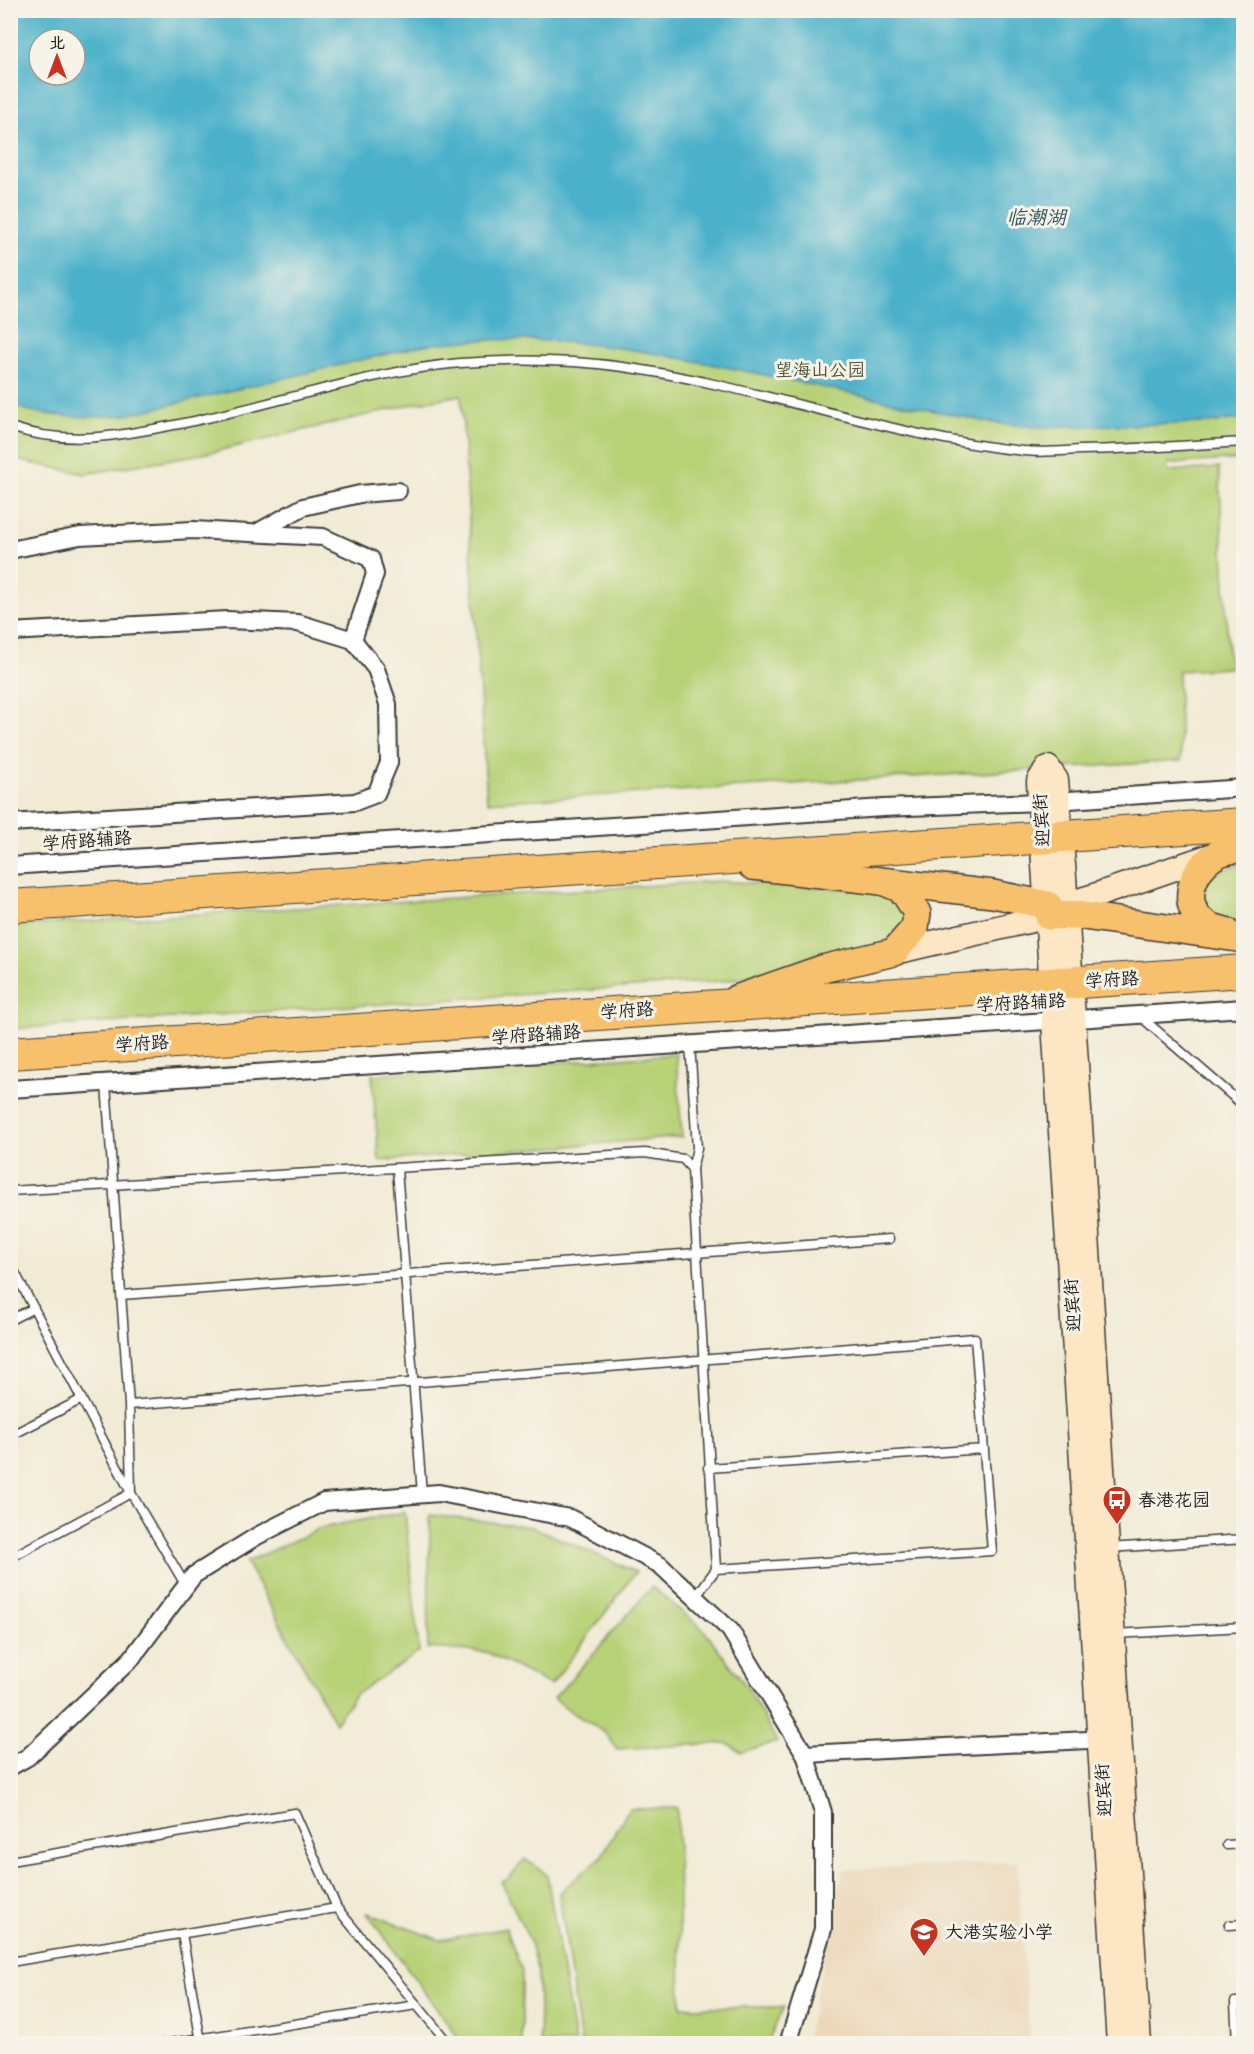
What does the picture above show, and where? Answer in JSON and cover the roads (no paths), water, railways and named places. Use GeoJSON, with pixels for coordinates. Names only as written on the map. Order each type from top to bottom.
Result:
{"type":"FeatureCollection","features":[{"type":"Feature","properties":{"kind":"highway"},"geometry":{"type":"LineString","coordinates":[[10,906],[1244,824]]}},
{"type":"Feature","properties":{"kind":"highway","name":"学府路"},"geometry":{"type":"LineString","coordinates":[[10,1053],[1244,971]]}},
{"type":"Feature","properties":{"kind":"main road","name":"迎宾街"},"geometry":{"type":"LineString","coordinates":[[1049,801],[1109,1739],[1119,2043]]}},
{"type":"Feature","properties":{"kind":"main road"},"geometry":{"type":"LineString","coordinates":[[718,1005],[822,969],[1057,910],[1216,854],[1244,848]]}},
{"type":"Feature","properties":{"kind":"main road"},"geometry":{"type":"LineString","coordinates":[[1216,854],[1195,875],[1190,900],[1195,913],[1208,925],[1244,937]]}},
{"type":"Feature","properties":{"kind":"main road"},"geometry":{"type":"LineString","coordinates":[[695,860],[879,879],[993,894],[1057,910],[1244,937]]}},
{"type":"Feature","properties":{"kind":"main road"},"geometry":{"type":"LineString","coordinates":[[879,879],[899,888],[914,904],[917,913],[915,928],[894,952]]}},
{"type":"Feature","properties":{"kind":"main road","name":"迎宾街"},"geometry":{"type":"LineString","coordinates":[[1063,1019],[1106,1548],[1111,1635],[1109,1739],[1139,2043]]}},
{"type":"Feature","properties":{"kind":"street"},"geometry":{"type":"LineString","coordinates":[[258,532],[303,507],[360,494],[398,491]]}},
{"type":"Feature","properties":{"kind":"street"},"geometry":{"type":"LineString","coordinates":[[10,550],[80,536],[193,530],[323,537],[371,559],[375,574],[353,640]]}},
{"type":"Feature","properties":{"kind":"street"},"geometry":{"type":"LineString","coordinates":[[10,632],[227,620],[298,623],[353,640],[376,669],[388,704],[389,763],[376,794],[355,802],[10,823]]}},
{"type":"Feature","properties":{"kind":"street","name":"学府路辅路"},"geometry":{"type":"LineString","coordinates":[[10,866],[883,808],[1049,801],[1244,788]]}},
{"type":"Feature","properties":{"kind":"street","name":"学府路辅路"},"geometry":{"type":"LineString","coordinates":[[10,1089],[1244,1008]]}},
{"type":"Feature","properties":{"kind":"street"},"geometry":{"type":"LineString","coordinates":[[10,1767],[28,1757],[131,1659],[194,1575],[257,1536],[324,1502],[439,1493],[570,1518],[660,1565],[730,1630],[804,1754],[823,1812],[823,1929],[788,2043]]}},
{"type":"Feature","properties":{"kind":"street"},"geometry":{"type":"LineString","coordinates":[[804,1754],[1109,1739]]}},
{"type":"Feature","properties":{"kind":"lane"},"geometry":{"type":"LineString","coordinates":[[10,427],[44,436],[73,439],[111,438],[237,412],[397,373],[459,363],[545,361],[624,368],[935,435],[1026,451],[1134,449],[1244,442]]}},
{"type":"Feature","properties":{"kind":"lane"},"geometry":{"type":"LineString","coordinates":[[1139,1015],[1244,1106]]}},
{"type":"Feature","properties":{"kind":"lane"},"geometry":{"type":"LineString","coordinates":[[690,1044],[697,1148],[692,1169],[696,1255],[716,1569],[695,1598]]}},
{"type":"Feature","properties":{"kind":"lane"},"geometry":{"type":"LineString","coordinates":[[106,1084],[129,1405],[131,1493]]}},
{"type":"Feature","properties":{"kind":"lane"},"geometry":{"type":"LineString","coordinates":[[10,1191],[645,1154],[683,1158],[692,1169]]}},
{"type":"Feature","properties":{"kind":"lane"},"geometry":{"type":"LineString","coordinates":[[397,1168],[422,1494]]}},
{"type":"Feature","properties":{"kind":"lane"},"geometry":{"type":"LineString","coordinates":[[121,1295],[696,1255],[889,1239]]}},
{"type":"Feature","properties":{"kind":"lane"},"geometry":{"type":"LineString","coordinates":[[10,1263],[131,1493],[186,1586]]}},
{"type":"Feature","properties":{"kind":"lane"},"geometry":{"type":"LineString","coordinates":[[10,1320],[34,1308]]}},
{"type":"Feature","properties":{"kind":"lane"},"geometry":{"type":"LineString","coordinates":[[129,1405],[975,1338],[992,1551],[716,1569]]}},
{"type":"Feature","properties":{"kind":"lane"},"geometry":{"type":"LineString","coordinates":[[10,1436],[82,1399]]}},
{"type":"Feature","properties":{"kind":"lane"},"geometry":{"type":"LineString","coordinates":[[708,1468],[984,1449]]}},
{"type":"Feature","properties":{"kind":"lane"},"geometry":{"type":"LineString","coordinates":[[10,1558],[131,1493]]}},
{"type":"Feature","properties":{"kind":"lane"},"geometry":{"type":"LineString","coordinates":[[1106,1548],[1244,1539]]}},
{"type":"Feature","properties":{"kind":"lane"},"geometry":{"type":"LineString","coordinates":[[1111,1635],[1244,1627]]}},
{"type":"Feature","properties":{"kind":"lane"},"geometry":{"type":"LineString","coordinates":[[10,1861],[295,1813],[337,1908],[449,2043]]}},
{"type":"Feature","properties":{"kind":"lane"},"geometry":{"type":"LineString","coordinates":[[1227,1845],[1244,1844]]}},
{"type":"Feature","properties":{"kind":"lane"},"geometry":{"type":"LineString","coordinates":[[10,1962],[337,1908]]}},
{"type":"Feature","properties":{"kind":"lane"},"geometry":{"type":"LineString","coordinates":[[1229,1925],[1244,1924]]}},
{"type":"Feature","properties":{"kind":"lane"},"geometry":{"type":"LineString","coordinates":[[182,1934],[201,2041]]}},
{"type":"Feature","properties":{"kind":"lane"},"geometry":{"type":"LineString","coordinates":[[1237,2043],[1235,2002],[1244,2002]]}},
{"type":"Feature","properties":{"kind":"lane"},"geometry":{"type":"LineString","coordinates":[[164,2043],[201,2041],[417,2005]]}},
{"type":"Feature","properties":{"kind":"water","name":"临潮湖"},"geometry":{"type":"Polygon","coordinates":[[[11,10],[1243,11],[1243,418],[1209,423],[1034,427],[987,422],[679,358],[596,345],[511,340],[425,345],[127,415],[68,416],[26,410],[11,405],[11,10]]]}},
{"type":"Feature","properties":{"kind":"place","name":"春港花园"},"geometry":{"type":"Point","coordinates":[1117,1526]}},
{"type":"Feature","properties":{"kind":"place","name":"大港实验小学"},"geometry":{"type":"Point","coordinates":[924,1958]}},
{"type":"Feature","properties":{"kind":"park label","name":"望海山公园"},"geometry":{"type":"Point","coordinates":[820,370]}}]}
